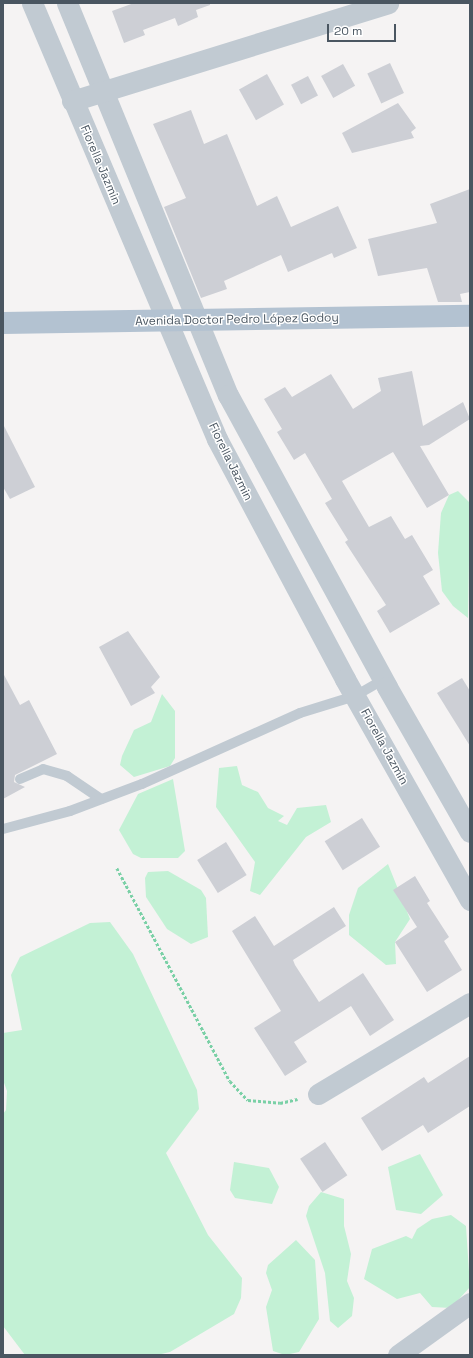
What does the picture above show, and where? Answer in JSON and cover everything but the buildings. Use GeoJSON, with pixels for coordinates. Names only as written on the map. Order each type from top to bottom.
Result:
{"type":"FeatureCollection","features":[{"type":"Feature","properties":{"kind":"main road","name":"Avenida Doctor Pedro López Godoy"},"geometry":{"type":"LineString","coordinates":[[3,323],[165,322],[470,316]]}},
{"type":"Feature","properties":{"kind":"street","name":"Fiorella Jazmin"},"geometry":{"type":"LineString","coordinates":[[32,3],[165,322],[217,439],[355,696],[470,900]]}},
{"type":"Feature","properties":{"kind":"street"},"geometry":{"type":"LineString","coordinates":[[67,3],[228,395],[383,680],[470,832]]}},
{"type":"Feature","properties":{"kind":"street"},"geometry":{"type":"LineString","coordinates":[[72,101],[388,3]]}},
{"type":"Feature","properties":{"kind":"street"},"geometry":{"type":"LineString","coordinates":[[318,1094],[470,1003]]}},
{"type":"Feature","properties":{"kind":"street"},"geometry":{"type":"LineString","coordinates":[[398,1355],[470,1303]]}},
{"type":"Feature","properties":{"kind":"lane"},"geometry":{"type":"LineString","coordinates":[[3,829],[101,800],[142,784],[300,713],[355,696],[383,680]]}},
{"type":"Feature","properties":{"kind":"lane"},"geometry":{"type":"LineString","coordinates":[[20,779],[43,769],[67,776],[101,800]]}},
{"type":"Feature","properties":{"kind":"path"},"geometry":{"type":"LineString","coordinates":[[117,868],[230,1081],[248,1100],[280,1103],[318,1094]]}},
{"type":"Feature","properties":{"kind":"green space"},"geometry":{"type":"Polygon","coordinates":[[[458,491],[470,503],[468,618],[453,606],[442,591],[438,553],[441,513],[449,495],[458,491]]]}},
{"type":"Feature","properties":{"kind":"green space"},"geometry":{"type":"Polygon","coordinates":[[[162,694],[175,711],[175,758],[170,766],[134,777],[120,765],[122,756],[134,730],[151,722],[162,694]]]}},
{"type":"Feature","properties":{"kind":"green space"},"geometry":{"type":"Polygon","coordinates":[[[237,766],[242,785],[258,792],[268,808],[284,816],[278,821],[287,825],[297,808],[326,805],[331,822],[306,837],[260,895],[250,891],[255,862],[216,807],[219,768],[237,766]]]}},
{"type":"Feature","properties":{"kind":"green space"},"geometry":{"type":"Polygon","coordinates":[[[173,779],[185,851],[178,858],[141,858],[133,854],[119,830],[138,794],[173,779]]]}},
{"type":"Feature","properties":{"kind":"green space"},"geometry":{"type":"Polygon","coordinates":[[[388,864],[410,919],[395,942],[396,964],[386,965],[349,935],[349,915],[358,888],[388,864]]]}},
{"type":"Feature","properties":{"kind":"green space"},"geometry":{"type":"Polygon","coordinates":[[[168,871],[201,890],[206,898],[208,937],[191,944],[167,929],[146,897],[145,878],[148,872],[168,871]]]}},
{"type":"Feature","properties":{"kind":"green space"},"geometry":{"type":"Polygon","coordinates":[[[110,922],[133,954],[197,1090],[199,1109],[166,1153],[208,1235],[242,1278],[241,1298],[234,1314],[170,1352],[157,1355],[25,1355],[3,1326],[3,1114],[6,1110],[7,1091],[3,1080],[3,1033],[22,1030],[11,975],[20,957],[90,923],[110,922]]]}},
{"type":"Feature","properties":{"kind":"green space"},"geometry":{"type":"Polygon","coordinates":[[[420,1154],[443,1195],[421,1214],[396,1210],[388,1167],[420,1154]]]}},
{"type":"Feature","properties":{"kind":"green space"},"geometry":{"type":"Polygon","coordinates":[[[234,1162],[269,1168],[279,1187],[272,1204],[235,1198],[230,1190],[234,1162]]]}},
{"type":"Feature","properties":{"kind":"green space"},"geometry":{"type":"Polygon","coordinates":[[[321,1192],[344,1199],[344,1226],[351,1254],[347,1281],[354,1298],[352,1316],[338,1328],[330,1321],[325,1273],[306,1216],[309,1206],[321,1192]]]}},
{"type":"Feature","properties":{"kind":"green space"},"geometry":{"type":"Polygon","coordinates":[[[451,1215],[466,1226],[470,1287],[451,1308],[432,1307],[420,1293],[397,1299],[364,1279],[372,1249],[406,1236],[412,1239],[417,1229],[432,1219],[451,1215]]]}},
{"type":"Feature","properties":{"kind":"green space"},"geometry":{"type":"Polygon","coordinates":[[[296,1240],[315,1260],[319,1319],[299,1352],[285,1355],[273,1351],[266,1307],[272,1290],[266,1273],[268,1265],[296,1240]]]}}]}
